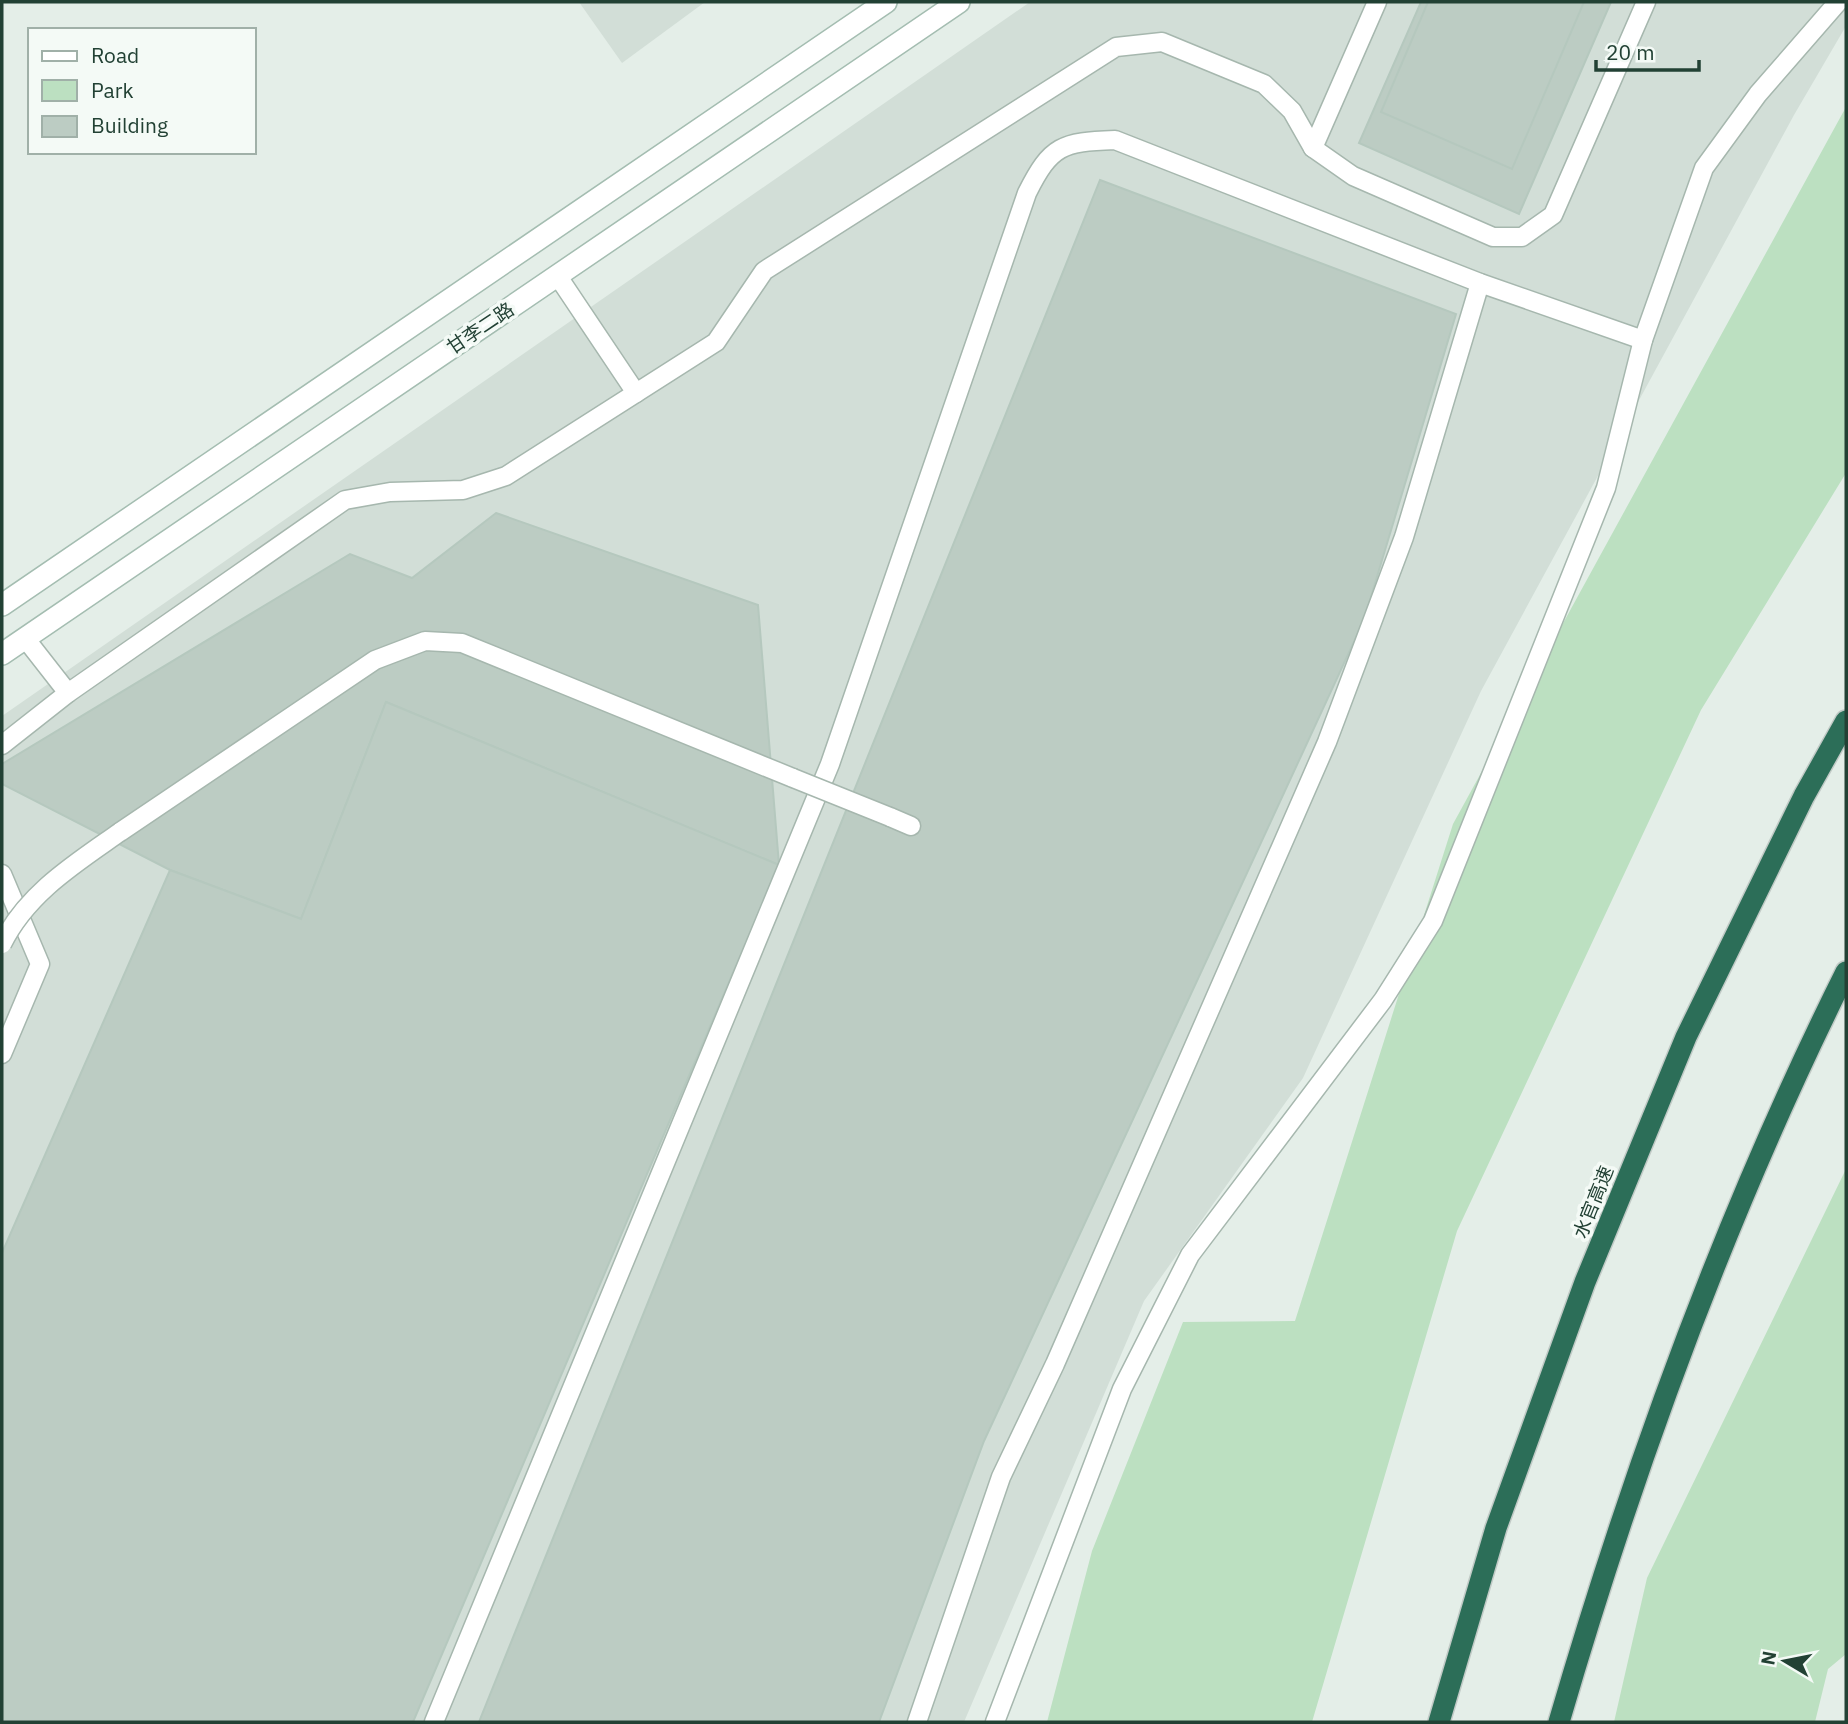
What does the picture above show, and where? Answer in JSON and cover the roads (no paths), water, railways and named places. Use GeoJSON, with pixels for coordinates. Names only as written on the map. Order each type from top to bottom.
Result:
{"type":"FeatureCollection","features":[{"type":"Feature","properties":{"kind":"highway","name":"水官高速"},"geometry":{"type":"LineString","coordinates":[[1439,1722],[1496,1528],[1585,1282],[1686,1037],[1804,796],[1846,721]]}},
{"type":"Feature","properties":{"kind":"highway"},"geometry":{"type":"LineString","coordinates":[[1559,1722],[1604,1569],[1690,1324],[1791,1082],[1846,972]]}},
{"type":"Feature","properties":{"kind":"main road"},"geometry":{"type":"LineString","coordinates":[[2,605],[887,2]]}},
{"type":"Feature","properties":{"kind":"main road","name":"甘李二路"},"geometry":{"type":"LineString","coordinates":[[2,654],[959,2]]}},
{"type":"Feature","properties":{"kind":"lane"},"geometry":{"type":"LineString","coordinates":[[1313,148],[1377,2]]}},
{"type":"Feature","properties":{"kind":"lane"},"geometry":{"type":"LineString","coordinates":[[2,745],[68,692],[345,500],[390,492],[463,490],[506,476],[716,342],[764,271],[1116,47],[1161,42],[1264,84],[1292,111],[1313,148],[1353,176],[1493,237],[1522,237],[1553,215],[1646,2]]}},
{"type":"Feature","properties":{"kind":"lane"},"geometry":{"type":"LineString","coordinates":[[995,1722],[1122,1389],[1190,1255],[1383,1000],[1433,921],[1606,488],[1643,340],[1704,168],[1758,94],[1838,2]]}},
{"type":"Feature","properties":{"kind":"lane"},"geometry":{"type":"LineString","coordinates":[[434,1722],[830,764],[1027,193],[1044,160],[1074,142],[1115,140],[1480,283],[1643,340]]}},
{"type":"Feature","properties":{"kind":"lane"},"geometry":{"type":"LineString","coordinates":[[557,275],[636,393]]}},
{"type":"Feature","properties":{"kind":"lane"},"geometry":{"type":"LineString","coordinates":[[917,1722],[1001,1477],[1055,1364],[1327,742],[1404,537],[1480,283]]}},
{"type":"Feature","properties":{"kind":"lane"},"geometry":{"type":"LineString","coordinates":[[25,638],[68,692]]}},
{"type":"Feature","properties":{"kind":"lane"},"geometry":{"type":"LineString","coordinates":[[2,944],[9,930],[49,883],[376,660],[425,641],[462,643],[911,825]]}},
{"type":"Feature","properties":{"kind":"lane"},"geometry":{"type":"LineString","coordinates":[[2,874],[40,964],[2,1054]]}}]}
